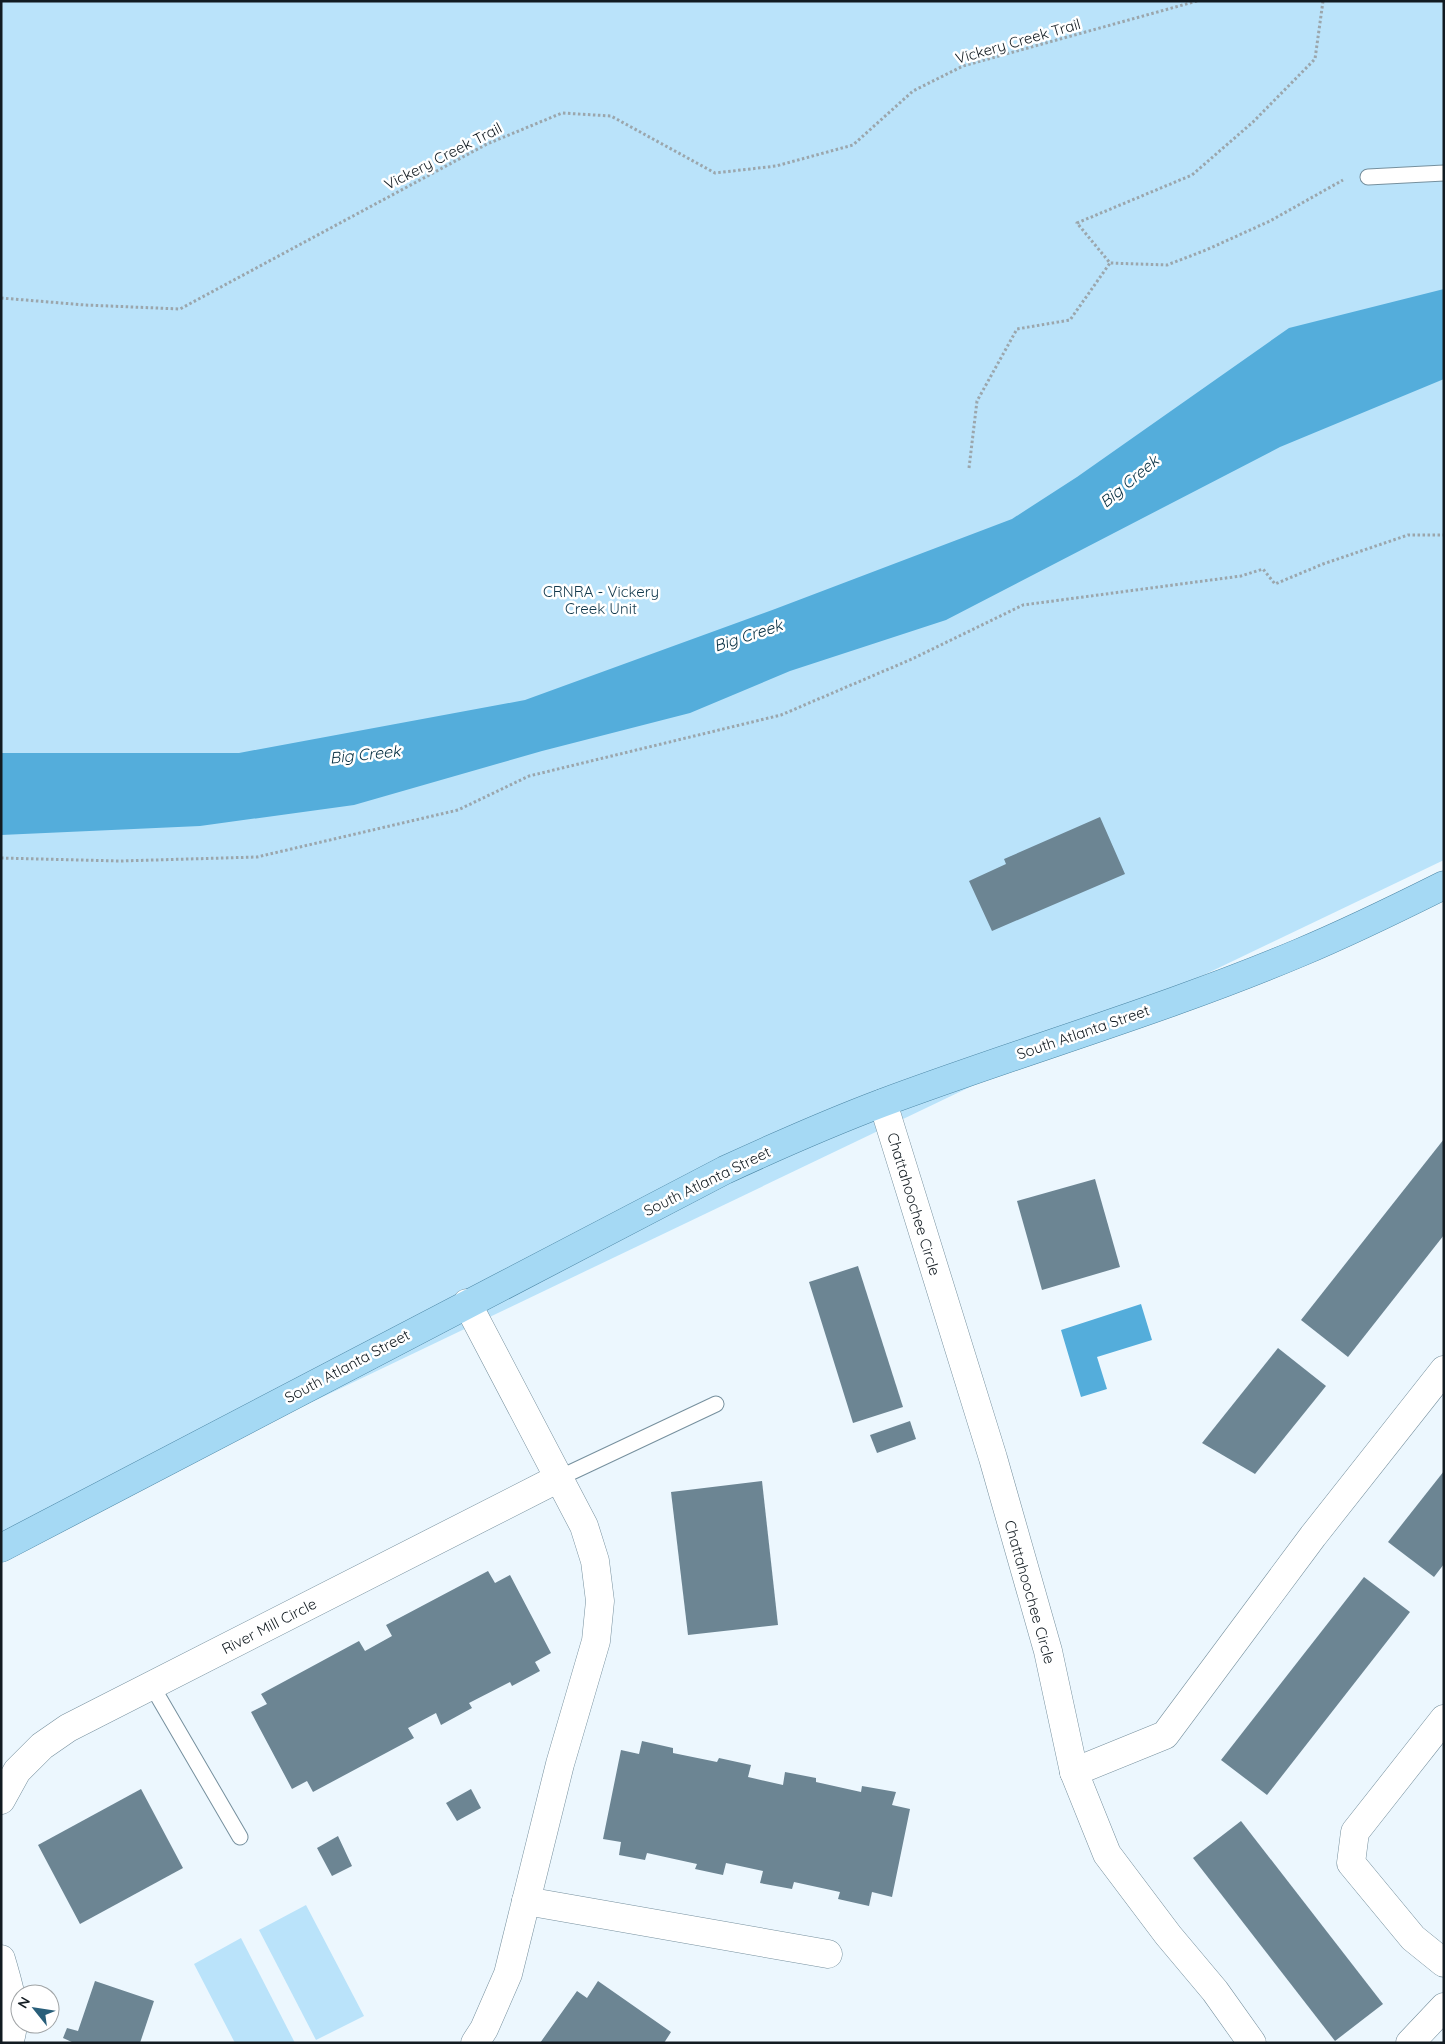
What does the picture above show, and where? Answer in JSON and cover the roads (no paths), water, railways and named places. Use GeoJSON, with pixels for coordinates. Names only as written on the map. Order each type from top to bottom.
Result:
{"type":"FeatureCollection","features":[{"type":"Feature","properties":{"kind":"main road","name":"South Atlanta Street"},"geometry":{"type":"LineString","coordinates":[[1,1548],[467,1303],[725,1170],[803,1134],[883,1103],[1229,981],[1379,918],[1444,885]]}},
{"type":"Feature","properties":{"kind":"street","name":"Chattahoochee Circle"},"geometry":{"type":"LineString","coordinates":[[883,1103],[993,1458],[1048,1651],[1074,1772],[1107,1854],[1168,1935],[1215,1991],[1252,2043]]}},
{"type":"Feature","properties":{"kind":"street"},"geometry":{"type":"LineString","coordinates":[[467,1303],[587,1534],[595,1561],[600,1601],[596,1641],[560,1764],[508,1974],[484,2029],[475,2043]]}},
{"type":"Feature","properties":{"kind":"street"},"geometry":{"type":"LineString","coordinates":[[1074,1772],[1166,1735],[1313,1536],[1444,1370]]}},
{"type":"Feature","properties":{"kind":"street","name":"River Mill Circle"},"geometry":{"type":"LineString","coordinates":[[1,1800],[17,1771],[42,1746],[68,1728],[529,1495],[559,1478]]}},
{"type":"Feature","properties":{"kind":"street"},"geometry":{"type":"LineString","coordinates":[[1444,1719],[1355,1832],[1351,1863],[1413,1938],[1444,1963]]}},
{"type":"Feature","properties":{"kind":"street"},"geometry":{"type":"LineString","coordinates":[[526,1901],[828,1954]]}},
{"type":"Feature","properties":{"kind":"street"},"geometry":{"type":"LineString","coordinates":[[1,1960],[13,1999],[13,2033],[10,2043]]}},
{"type":"Feature","properties":{"kind":"street"},"geometry":{"type":"LineString","coordinates":[[1410,2043],[1444,2008]]}},
{"type":"Feature","properties":{"kind":"lane"},"geometry":{"type":"LineString","coordinates":[[1368,177],[1444,172]]}},
{"type":"Feature","properties":{"kind":"lane"},"geometry":{"type":"LineString","coordinates":[[559,1478],[716,1404]]}},
{"type":"Feature","properties":{"kind":"lane"},"geometry":{"type":"LineString","coordinates":[[152,1686],[240,1838]]}},
{"type":"Feature","properties":{"kind":"water","name":"Big Creek"},"geometry":{"type":"Polygon","coordinates":[[[1444,289],[1444,379],[1280,447],[946,620],[790,671],[690,713],[542,751],[354,805],[200,826],[1,835],[1,753],[239,753],[525,700],[775,609],[1012,519],[1077,477],[1289,328],[1444,289]]]}},
{"type":"Feature","properties":{"kind":"water"},"geometry":{"type":"Polygon","coordinates":[[[1141,1304],[1152,1340],[1097,1357],[1107,1389],[1081,1397],[1061,1330],[1141,1304]]]}},
{"type":"Feature","properties":{"kind":"park label","name":"CRNRA - Vickery Creek Unit"},"geometry":{"type":"Point","coordinates":[601,600]}}]}
